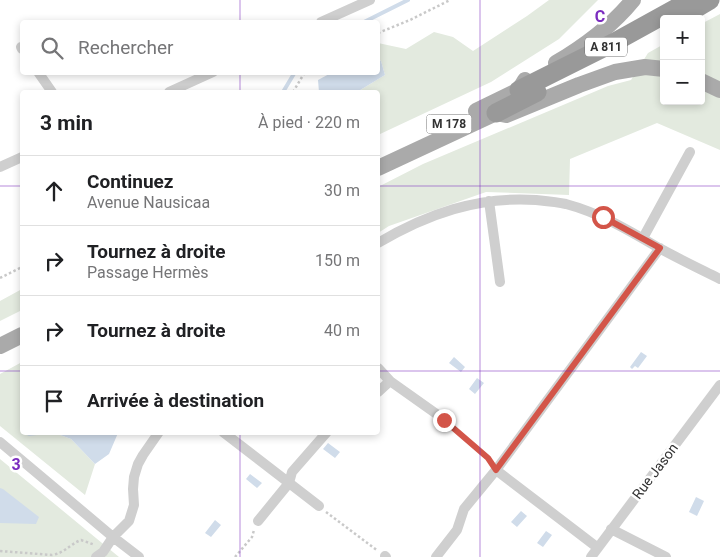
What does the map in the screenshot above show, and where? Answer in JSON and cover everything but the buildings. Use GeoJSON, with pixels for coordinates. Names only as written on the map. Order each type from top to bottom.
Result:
{"type":"FeatureCollection","features":[{"type":"Feature","properties":{"kind":"highway","name":"A 811"},"geometry":{"type":"LineString","coordinates":[[519,90],[613,43],[691,0]]}},
{"type":"Feature","properties":{"kind":"highway"},"geometry":{"type":"LineString","coordinates":[[684,15],[710,0]]}},
{"type":"Feature","properties":{"kind":"highway","name":"A 811"},"geometry":{"type":"LineString","coordinates":[[496,113],[660,28]]}},
{"type":"Feature","properties":{"kind":"main road"},"geometry":{"type":"LineString","coordinates":[[519,90],[526,80],[593,39],[632,0]]}},
{"type":"Feature","properties":{"kind":"main road"},"geometry":{"type":"LineString","coordinates":[[496,113],[506,115],[615,72],[645,67],[660,69]]}},
{"type":"Feature","properties":{"kind":"main road"},"geometry":{"type":"LineString","coordinates":[[705,83],[720,90]]}},
{"type":"Feature","properties":{"kind":"main road","name":"M 178"},"geometry":{"type":"LineString","coordinates":[[380,155],[519,90]]}},
{"type":"Feature","properties":{"kind":"main road","name":"M 178"},"geometry":{"type":"LineString","coordinates":[[380,167],[496,113]]}},
{"type":"Feature","properties":{"kind":"main road"},"geometry":{"type":"LineString","coordinates":[[0,346],[20,336]]}},
{"type":"Feature","properties":{"kind":"street"},"geometry":{"type":"LineString","coordinates":[[325,20],[370,0]]}},
{"type":"Feature","properties":{"kind":"street"},"geometry":{"type":"LineString","coordinates":[[40,75],[51,90]]}},
{"type":"Feature","properties":{"kind":"street"},"geometry":{"type":"LineString","coordinates":[[173,90],[206,75]]}},
{"type":"Feature","properties":{"kind":"street"},"geometry":{"type":"LineString","coordinates":[[643,238],[690,152]]}},
{"type":"Feature","properties":{"kind":"street"},"geometry":{"type":"LineString","coordinates":[[0,168],[20,158]]}},
{"type":"Feature","properties":{"kind":"street"},"geometry":{"type":"LineString","coordinates":[[380,242],[438,213],[464,206],[489,201],[517,199],[565,204],[603,217],[720,279]]}},
{"type":"Feature","properties":{"kind":"street"},"geometry":{"type":"LineString","coordinates":[[489,201],[500,282]]}},
{"type":"Feature","properties":{"kind":"street"},"geometry":{"type":"LineString","coordinates":[[436,557],[456,530],[464,509],[496,470],[660,248]]}},
{"type":"Feature","properties":{"kind":"street"},"geometry":{"type":"LineString","coordinates":[[380,370],[390,381],[444,420]]}},
{"type":"Feature","properties":{"kind":"street"},"geometry":{"type":"LineString","coordinates":[[380,390],[390,381]]}},
{"type":"Feature","properties":{"kind":"street","name":"Rue Jason"},"geometry":{"type":"LineString","coordinates":[[592,557],[720,385]]}},
{"type":"Feature","properties":{"kind":"street"},"geometry":{"type":"LineString","coordinates":[[99,554],[128,521],[134,505],[134,483],[138,464],[157,435]]}},
{"type":"Feature","properties":{"kind":"street"},"geometry":{"type":"LineString","coordinates":[[227,435],[319,506]]}},
{"type":"Feature","properties":{"kind":"street"},"geometry":{"type":"LineString","coordinates":[[258,521],[289,482],[292,472],[324,435]]}},
{"type":"Feature","properties":{"kind":"street"},"geometry":{"type":"LineString","coordinates":[[0,442],[139,557]]}},
{"type":"Feature","properties":{"kind":"street"},"geometry":{"type":"LineString","coordinates":[[496,470],[598,548]]}},
{"type":"Feature","properties":{"kind":"street"},"geometry":{"type":"LineString","coordinates":[[611,529],[666,557]]}},
{"type":"Feature","properties":{"kind":"path"},"geometry":{"type":"LineString","coordinates":[[380,31],[410,20],[450,0]]}},
{"type":"Feature","properties":{"kind":"path"},"geometry":{"type":"LineString","coordinates":[[294,90],[303,75]]}},
{"type":"Feature","properties":{"kind":"path"},"geometry":{"type":"LineString","coordinates":[[0,278],[20,268]]}},
{"type":"Feature","properties":{"kind":"path"},"geometry":{"type":"LineString","coordinates":[[444,420],[488,458],[496,470]]}},
{"type":"Feature","properties":{"kind":"path"},"geometry":{"type":"LineString","coordinates":[[319,506],[385,557]]}},
{"type":"Feature","properties":{"kind":"path"},"geometry":{"type":"LineString","coordinates":[[235,557],[252,536],[258,521]]}},
{"type":"Feature","properties":{"kind":"path"},"geometry":{"type":"LineString","coordinates":[[0,551],[58,554],[81,540],[95,545],[99,554]]}},
{"type":"Feature","properties":{"kind":"shaded area"},"geometry":{"type":"Polygon","coordinates":[[[549,0],[598,0],[559,39],[491,82],[380,134],[380,90],[360,90],[385,75],[380,60],[380,43],[406,49],[434,32],[453,37],[473,51],[549,0]]]}},
{"type":"Feature","properties":{"kind":"shaded area"},"geometry":{"type":"Polygon","coordinates":[[[720,14],[720,150],[657,123],[570,159],[569,195],[486,192],[389,226],[380,232],[380,186],[423,164],[608,86],[631,80],[648,53],[660,46],[660,105],[705,105],[705,22],[720,14]]]}},
{"type":"Feature","properties":{"kind":"shaded area"},"geometry":{"type":"Polygon","coordinates":[[[20,290],[20,311],[0,321],[0,301],[20,290]]]}},
{"type":"Feature","properties":{"kind":"shaded area"},"geometry":{"type":"Polygon","coordinates":[[[20,363],[20,435],[60,435],[71,439],[95,464],[85,495],[0,426],[0,374],[20,363]]]}},
{"type":"Feature","properties":{"kind":"shaded area"},"geometry":{"type":"Polygon","coordinates":[[[0,459],[119,557],[0,557],[0,459]]]}},
{"type":"Feature","properties":{"kind":"water"},"geometry":{"type":"Polygon","coordinates":[[[380,60],[385,75],[360,90],[319,90],[318,80],[327,75],[380,75],[380,60]]]}},
{"type":"Feature","properties":{"kind":"water"},"geometry":{"type":"Polygon","coordinates":[[[641,352],[647,356],[638,368],[635,366],[632,369],[630,367],[641,352]]]}},
{"type":"Feature","properties":{"kind":"water"},"geometry":{"type":"Polygon","coordinates":[[[454,357],[465,367],[461,372],[449,363],[454,357]]]}},
{"type":"Feature","properties":{"kind":"water"},"geometry":{"type":"Polygon","coordinates":[[[477,378],[484,383],[475,394],[469,389],[477,378]]]}},
{"type":"Feature","properties":{"kind":"water"},"geometry":{"type":"Polygon","coordinates":[[[60,435],[117,435],[109,454],[95,464],[71,439],[60,435]]]}},
{"type":"Feature","properties":{"kind":"water"},"geometry":{"type":"Polygon","coordinates":[[[328,443],[340,452],[335,458],[323,449],[328,443]]]}},
{"type":"Feature","properties":{"kind":"water"},"geometry":{"type":"Polygon","coordinates":[[[250,474],[262,483],[257,488],[246,479],[250,474]]]}},
{"type":"Feature","properties":{"kind":"water"},"geometry":{"type":"Polygon","coordinates":[[[0,488],[39,517],[36,524],[0,523],[0,488]]]}},
{"type":"Feature","properties":{"kind":"water"},"geometry":{"type":"Polygon","coordinates":[[[696,497],[704,501],[697,516],[689,512],[696,497]]]}},
{"type":"Feature","properties":{"kind":"water"},"geometry":{"type":"Polygon","coordinates":[[[521,511],[527,516],[517,527],[511,522],[521,511]]]}},
{"type":"Feature","properties":{"kind":"water"},"geometry":{"type":"Polygon","coordinates":[[[215,520],[221,525],[211,537],[205,533],[215,520]]]}},
{"type":"Feature","properties":{"kind":"water"},"geometry":{"type":"Polygon","coordinates":[[[546,531],[552,535],[543,547],[537,543],[546,531]]]}},
{"type":"Feature","properties":{"kind":"waterway"},"geometry":{"type":"LineString","coordinates":[[368,20],[408,0]]}},
{"type":"Feature","properties":{"kind":"waterway"},"geometry":{"type":"LineString","coordinates":[[284,90],[293,75]]}},
{"type":"Feature","properties":{"kind":"route"},"geometry":{"type":"LineString","coordinates":[[444,420],[488,458],[496,470],[660,248],[603,217]]}}]}
